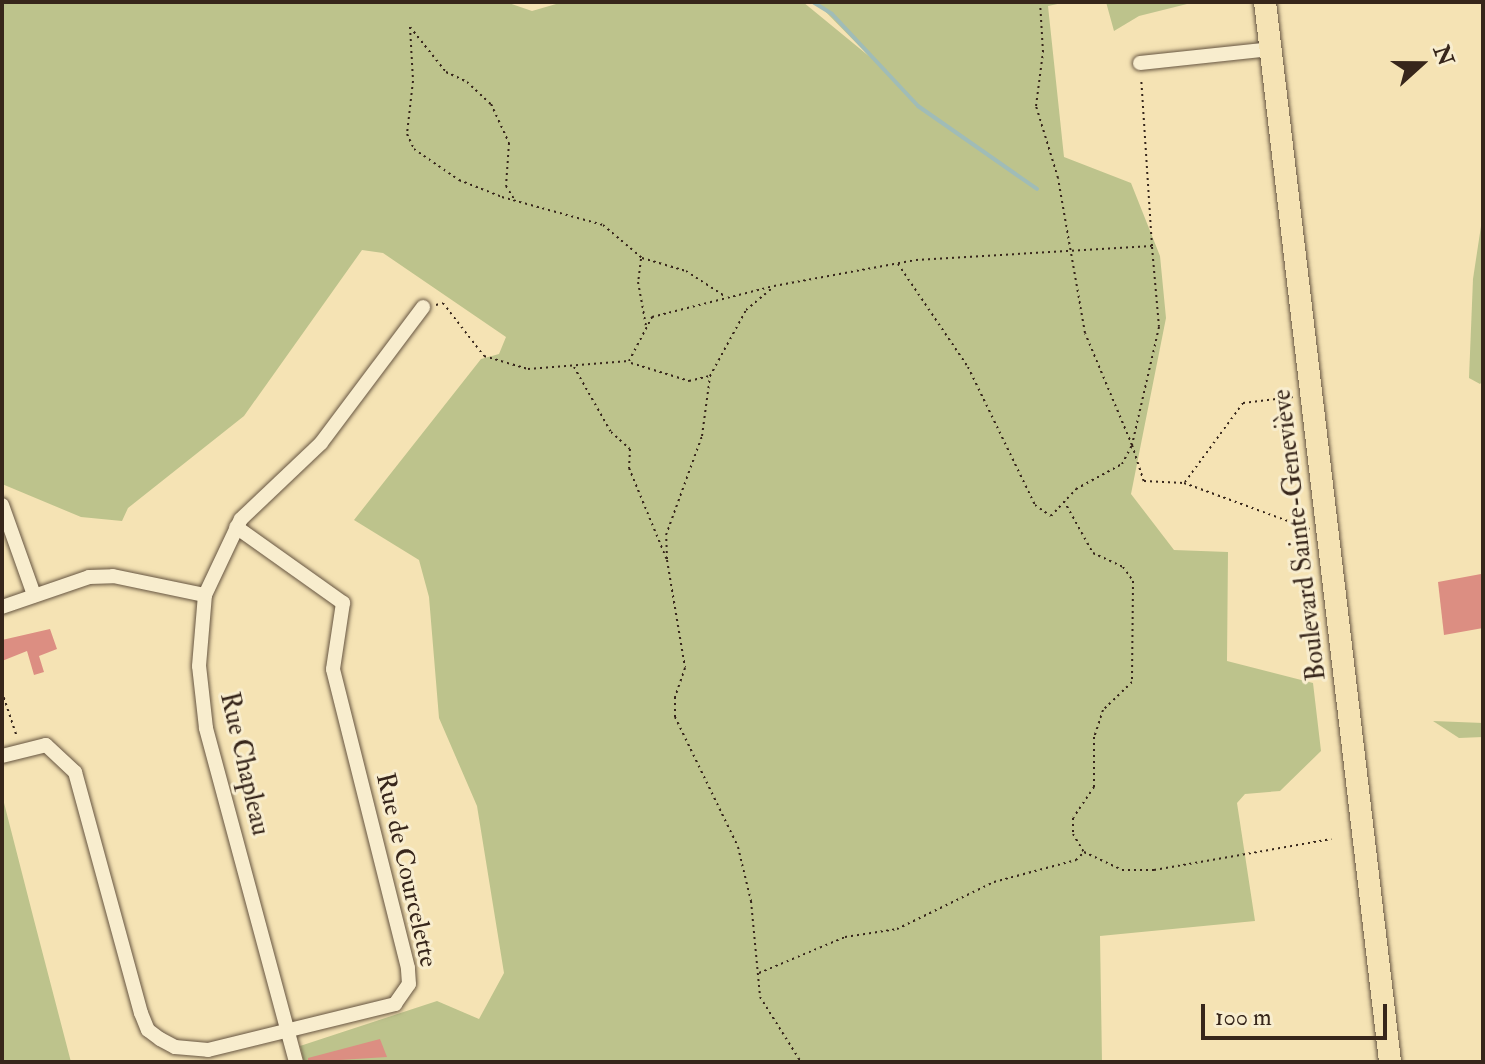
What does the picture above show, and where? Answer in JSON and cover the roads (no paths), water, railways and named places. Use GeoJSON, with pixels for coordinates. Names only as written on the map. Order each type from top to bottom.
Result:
{"type":"FeatureCollection","features":[{"type":"Feature","properties":{"kind":"main road","name":"Boulevard Sainte-Geneviève"},"geometry":{"type":"LineString","coordinates":[[1265,2],[1390,1062]]}},
{"type":"Feature","properties":{"kind":"street"},"geometry":{"type":"LineString","coordinates":[[1140,63],[1270,49]]}},
{"type":"Feature","properties":{"kind":"street","name":"Rue Chapleau"},"geometry":{"type":"LineString","coordinates":[[296,1062],[206,728],[199,666],[205,595],[236,527],[321,443],[423,307]]}},
{"type":"Feature","properties":{"kind":"street"},"geometry":{"type":"LineString","coordinates":[[2,505],[34,595]]}},
{"type":"Feature","properties":{"kind":"street","name":"Rue de Courcelette"},"geometry":{"type":"LineString","coordinates":[[2,756],[46,745],[75,772],[148,1030],[188,1050],[225,1047],[395,1004],[409,984],[408,968],[333,669],[343,603],[236,527]]}},
{"type":"Feature","properties":{"kind":"street"},"geometry":{"type":"LineString","coordinates":[[2,607],[89,577],[113,576],[205,595]]}},
{"type":"Feature","properties":{"kind":"waterway"},"geometry":{"type":"LineString","coordinates":[[813,2],[832,14],[918,106],[1037,189]]}}]}
